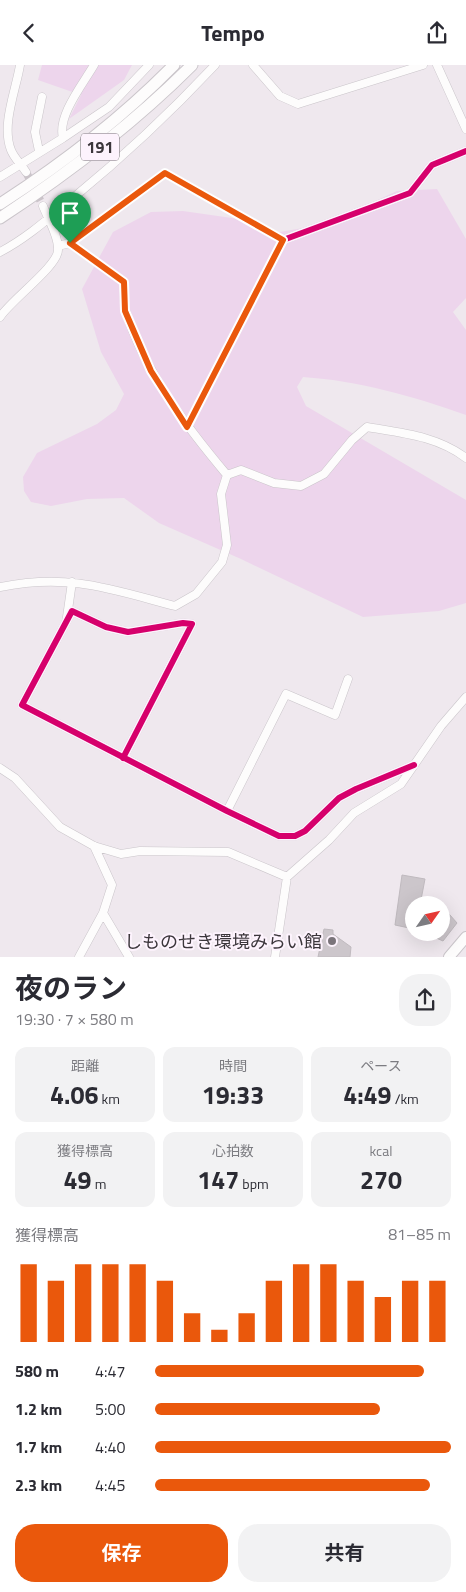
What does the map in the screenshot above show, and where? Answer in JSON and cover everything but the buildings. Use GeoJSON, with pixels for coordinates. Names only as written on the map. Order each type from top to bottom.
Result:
{"type":"FeatureCollection","features":[{"type":"Feature","properties":{"kind":"highway","name":"191"},"geometry":{"type":"LineString","coordinates":[[0,204],[40,177],[100,131],[174,65]]}},
{"type":"Feature","properties":{"kind":"highway","name":"191"},"geometry":{"type":"LineString","coordinates":[[0,218],[91,155],[148,108],[192,65]]}},
{"type":"Feature","properties":{"kind":"main road"},"geometry":{"type":"LineString","coordinates":[[449,957],[466,937]]}},
{"type":"Feature","properties":{"kind":"street"},"geometry":{"type":"LineString","coordinates":[[20,65],[8,127],[9,144],[14,157],[21,163],[26,172]]}},
{"type":"Feature","properties":{"kind":"street"},"geometry":{"type":"LineString","coordinates":[[63,138],[62,123],[74,98],[94,65]]}},
{"type":"Feature","properties":{"kind":"street"},"geometry":{"type":"LineString","coordinates":[[0,177],[110,107],[149,65]]}},
{"type":"Feature","properties":{"kind":"street"},"geometry":{"type":"LineString","coordinates":[[0,252],[48,219],[156,125],[215,65]]}},
{"type":"Feature","properties":{"kind":"street"},"geometry":{"type":"LineString","coordinates":[[253,65],[280,96],[298,104],[423,65]]}},
{"type":"Feature","properties":{"kind":"street"},"geometry":{"type":"LineString","coordinates":[[437,65],[466,129]]}},
{"type":"Feature","properties":{"kind":"street"},"geometry":{"type":"LineString","coordinates":[[39,151],[35,132],[42,97]]}},
{"type":"Feature","properties":{"kind":"street"},"geometry":{"type":"LineString","coordinates":[[0,142],[9,144]]}},
{"type":"Feature","properties":{"kind":"street"},"geometry":{"type":"LineString","coordinates":[[187,427],[283,240],[410,193],[432,165],[466,151]]}},
{"type":"Feature","properties":{"kind":"street"},"geometry":{"type":"LineString","coordinates":[[58,246],[70,243],[165,173],[283,240]]}},
{"type":"Feature","properties":{"kind":"street"},"geometry":{"type":"LineString","coordinates":[[0,317],[25,289],[47,270],[57,257],[58,246],[44,206]]}},
{"type":"Feature","properties":{"kind":"street"},"geometry":{"type":"LineString","coordinates":[[70,243],[124,282],[125,311],[151,371],[187,427],[226,475]]}},
{"type":"Feature","properties":{"kind":"street"},"geometry":{"type":"LineString","coordinates":[[226,475],[241,470],[274,483],[301,486],[324,474],[352,440],[367,427],[422,436],[456,450],[466,458]]}},
{"type":"Feature","properties":{"kind":"street"},"geometry":{"type":"LineString","coordinates":[[0,587],[28,581],[72,581],[175,606],[196,593],[222,562],[227,545],[221,494],[226,475]]}},
{"type":"Feature","properties":{"kind":"street"},"geometry":{"type":"LineString","coordinates":[[66,622],[72,581]]}},
{"type":"Feature","properties":{"kind":"street"},"geometry":{"type":"LineString","coordinates":[[123,759],[192,624],[184,623],[128,632],[106,627],[72,611],[22,705],[123,759],[279,836],[295,837],[305,831],[339,798],[414,765]]}},
{"type":"Feature","properties":{"kind":"street"},"geometry":{"type":"LineString","coordinates":[[227,811],[286,694],[335,715],[348,679]]}},
{"type":"Feature","properties":{"kind":"street"},"geometry":{"type":"LineString","coordinates":[[275,957],[287,877],[330,840],[354,813],[401,784],[441,726],[466,697]]}},
{"type":"Feature","properties":{"kind":"street"},"geometry":{"type":"LineString","coordinates":[[0,768],[15,778],[60,827],[94,846],[121,854],[140,851],[228,852],[287,877]]}},
{"type":"Feature","properties":{"kind":"street"},"geometry":{"type":"LineString","coordinates":[[78,957],[103,913],[112,885],[94,846]]}},
{"type":"Feature","properties":{"kind":"street"},"geometry":{"type":"LineString","coordinates":[[103,913],[128,957]]}},
{"type":"Feature","properties":{"kind":"shaded area"},"geometry":{"type":"Polygon","coordinates":[[[42,65],[132,65],[124,80],[69,119],[81,95],[38,80],[42,65]]]}},
{"type":"Feature","properties":{"kind":"shaded area"},"geometry":{"type":"Polygon","coordinates":[[[437,189],[466,239],[466,298],[453,312],[466,330],[466,415],[406,396],[345,382],[303,377],[297,387],[306,406],[466,500],[466,603],[439,611],[363,617],[241,559],[159,523],[124,498],[87,499],[51,506],[31,502],[24,491],[23,477],[37,453],[97,424],[116,410],[124,394],[101,352],[82,289],[113,232],[151,212],[183,211],[239,219],[274,233],[326,224],[397,191],[437,189]]]}},
{"type":"Feature","properties":{"kind":"tunnel"},"geometry":{"type":"LineString","coordinates":[[26,172],[43,206]]}},
{"type":"Feature","properties":{"kind":"cycle path"},"geometry":{"type":"LineString","coordinates":[[187,427],[283,240],[410,193],[432,165],[466,151]]}},
{"type":"Feature","properties":{"kind":"cycle path"},"geometry":{"type":"LineString","coordinates":[[123,758],[192,624],[183,623],[128,632],[106,627],[72,611],[22,705],[227,811],[279,836],[295,836],[305,831],[339,798],[414,765]]}},
{"type":"Feature","properties":{"kind":"place","name":"しものせき環境みらい館"},"geometry":{"type":"Point","coordinates":[332,941]}},
{"type":"Feature","properties":{"kind":"route"},"geometry":{"type":"LineString","coordinates":[[165,173],[283,240],[187,427],[151,371],[125,311],[124,282],[101,263],[70,243],[165,173]]}}]}
